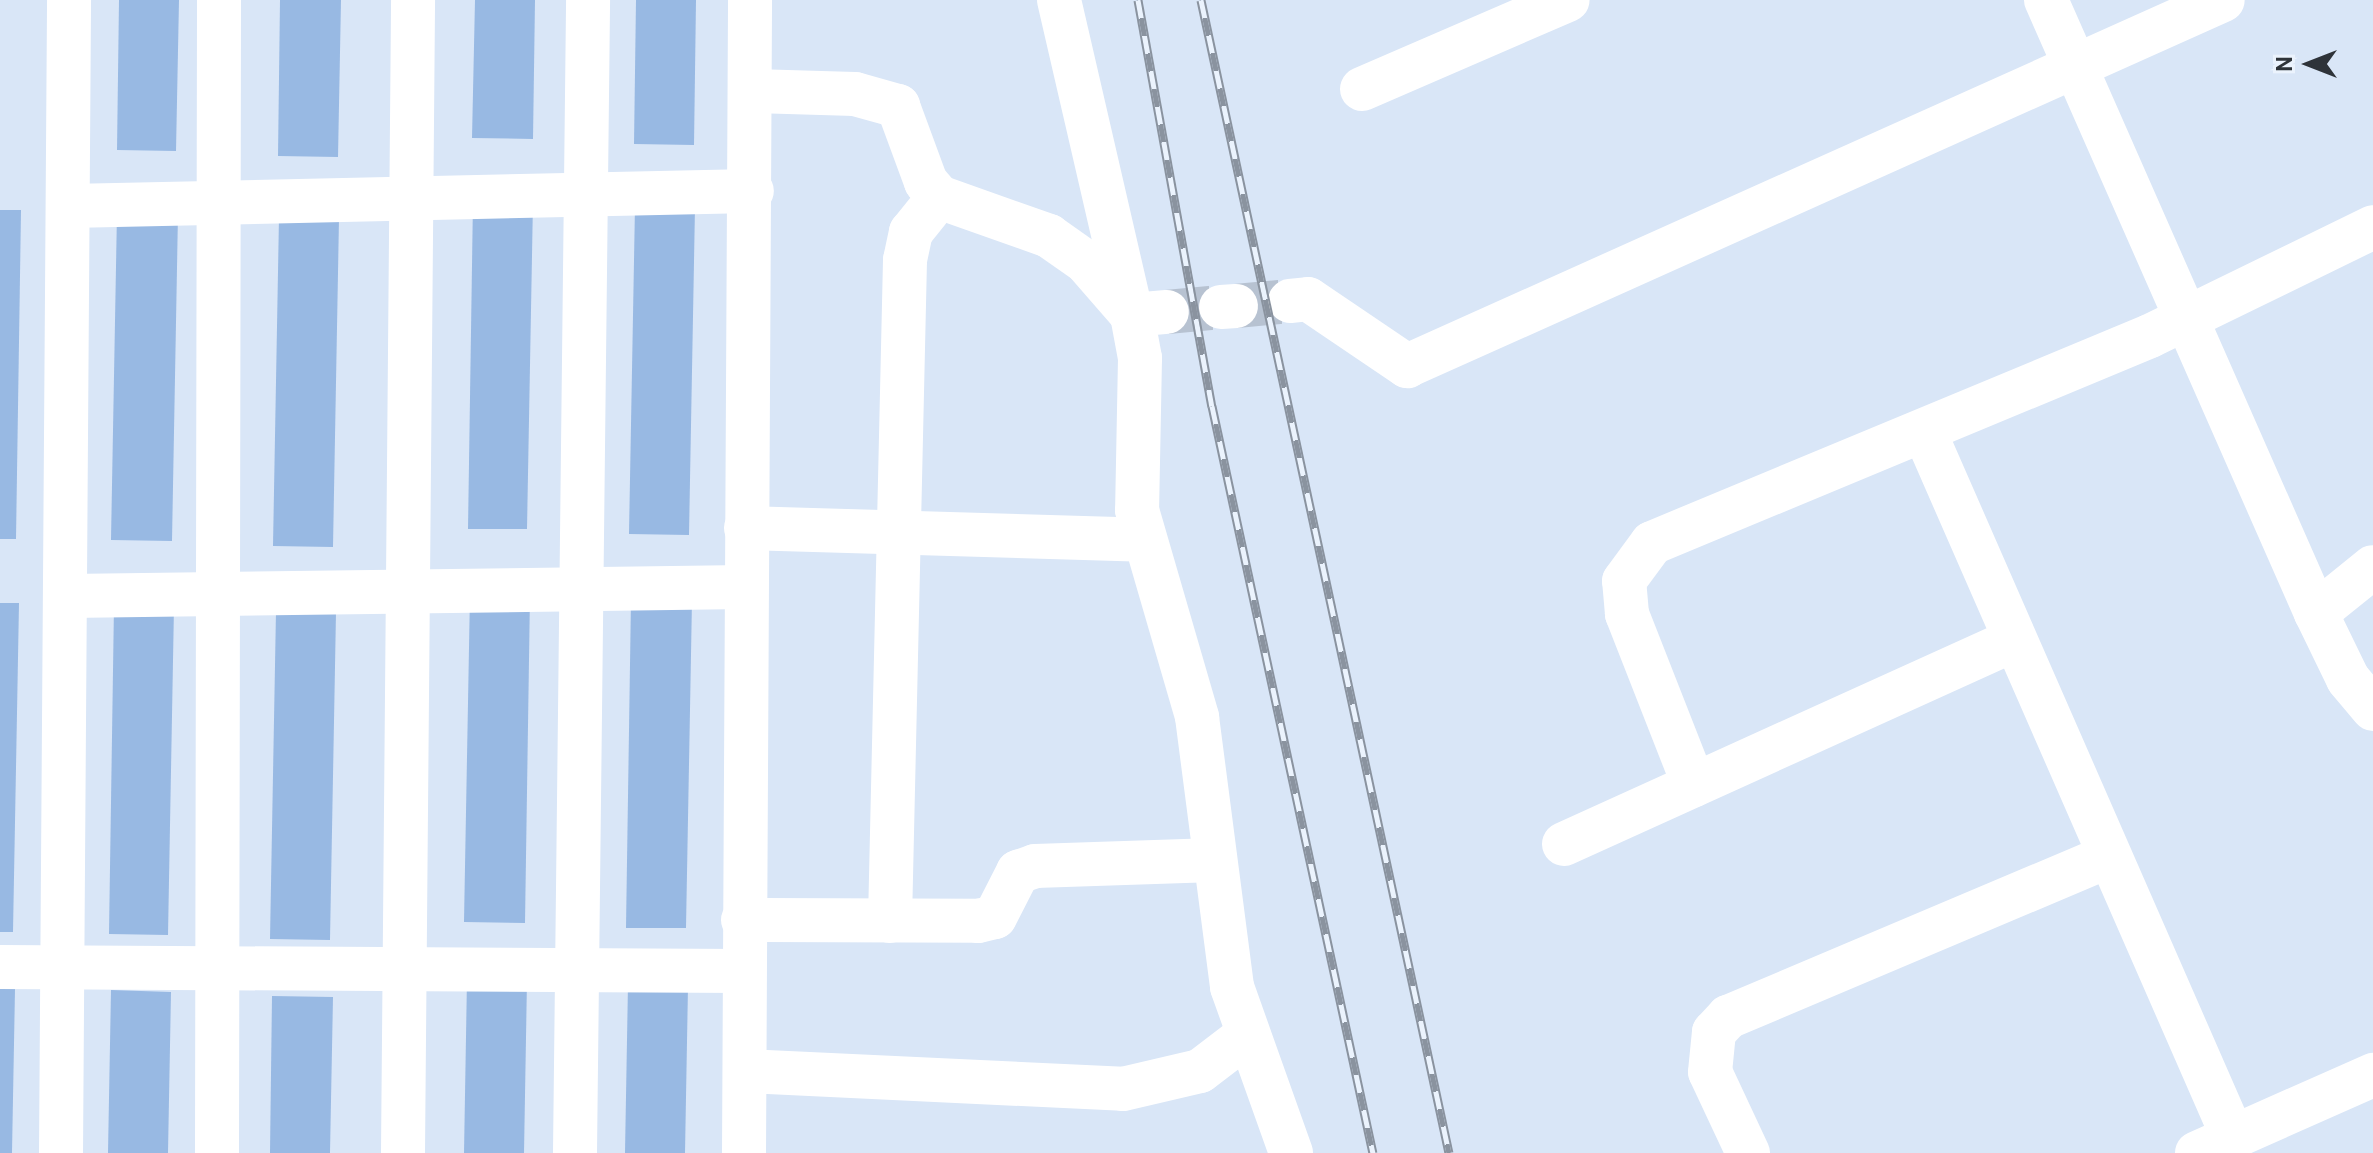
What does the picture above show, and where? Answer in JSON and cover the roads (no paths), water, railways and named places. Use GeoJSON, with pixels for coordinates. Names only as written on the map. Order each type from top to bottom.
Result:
{"type":"FeatureCollection","features":[{"type":"Feature","properties":{"kind":"street"},"geometry":{"type":"LineString","coordinates":[[61,1153],[68,596],[69,0]]}},
{"type":"Feature","properties":{"kind":"street"},"geometry":{"type":"LineString","coordinates":[[217,1153],[221,968],[213,592],[219,0]]}},
{"type":"Feature","properties":{"kind":"street"},"geometry":{"type":"LineString","coordinates":[[403,1153],[414,194],[413,0]]}},
{"type":"Feature","properties":{"kind":"street"},"geometry":{"type":"LineString","coordinates":[[575,1153],[588,0]]}},
{"type":"Feature","properties":{"kind":"street"},"geometry":{"type":"LineString","coordinates":[[744,1153],[745,587],[752,191],[750,0]]}},
{"type":"Feature","properties":{"kind":"street"},"geometry":{"type":"LineString","coordinates":[[1059,0],[1149,314],[1140,358],[1137,510],[1143,540],[1197,717],[1229,973],[1246,1036],[1291,1153]]}},
{"type":"Feature","properties":{"kind":"street"},"geometry":{"type":"LineString","coordinates":[[1362,89],[1568,0]]}},
{"type":"Feature","properties":{"kind":"street"},"geometry":{"type":"LineString","coordinates":[[2046,0],[2316,613],[2348,679],[2373,709]]}},
{"type":"Feature","properties":{"kind":"street"},"geometry":{"type":"LineString","coordinates":[[1290,301],[1308,299],[1407,366],[2223,0]]}},
{"type":"Feature","properties":{"kind":"street"},"geometry":{"type":"LineString","coordinates":[[752,91],[855,94],[898,106],[926,182],[939,197],[1049,236],[1149,314]]}},
{"type":"Feature","properties":{"kind":"street"},"geometry":{"type":"LineString","coordinates":[[69,206],[414,194],[752,191]]}},
{"type":"Feature","properties":{"kind":"street"},"geometry":{"type":"LineString","coordinates":[[890,921],[894,535],[905,260],[911,232],[939,197]]}},
{"type":"Feature","properties":{"kind":"street"},"geometry":{"type":"LineString","coordinates":[[1694,785],[1627,614],[1624,581],[1632,561],[1652,543],[1925,433],[2150,336],[2186,314],[2373,227]]}},
{"type":"Feature","properties":{"kind":"street"},"geometry":{"type":"LineString","coordinates":[[1925,433],[2107,857],[2215,1145],[2373,1075]]}},
{"type":"Feature","properties":{"kind":"street"},"geometry":{"type":"LineString","coordinates":[[746,528],[894,535],[1143,540]]}},
{"type":"Feature","properties":{"kind":"street"},"geometry":{"type":"LineString","coordinates":[[2316,613],[2373,567]]}},
{"type":"Feature","properties":{"kind":"street"},"geometry":{"type":"LineString","coordinates":[[68,596],[410,587],[745,587]]}},
{"type":"Feature","properties":{"kind":"street"},"geometry":{"type":"LineString","coordinates":[[1564,844],[2014,640]]}},
{"type":"Feature","properties":{"kind":"street"},"geometry":{"type":"LineString","coordinates":[[1748,1153],[1710,1072],[1714,1032],[1728,1017],[2107,857]]}},
{"type":"Feature","properties":{"kind":"street"},"geometry":{"type":"LineString","coordinates":[[743,920],[890,921],[995,917],[1008,883],[1035,866],[1215,860]]}},
{"type":"Feature","properties":{"kind":"street"},"geometry":{"type":"LineString","coordinates":[[0,967],[743,971]]}},
{"type":"Feature","properties":{"kind":"street"},"geometry":{"type":"LineString","coordinates":[[745,1071],[1123,1089],[1200,1071],[1246,1036]]}},
{"type":"Feature","properties":{"kind":"tunnel"},"geometry":{"type":"LineString","coordinates":[[1236,306],[1290,301]]}},
{"type":"Feature","properties":{"kind":"tunnel"},"geometry":{"type":"LineString","coordinates":[[1167,312],[1221,307]]}},
{"type":"Feature","properties":{"kind":"railway"},"geometry":{"type":"LineString","coordinates":[[1138,0],[1212,406],[1373,1153]]}},
{"type":"Feature","properties":{"kind":"railway"},"geometry":{"type":"LineString","coordinates":[[1201,0],[1449,1153]]}}]}
